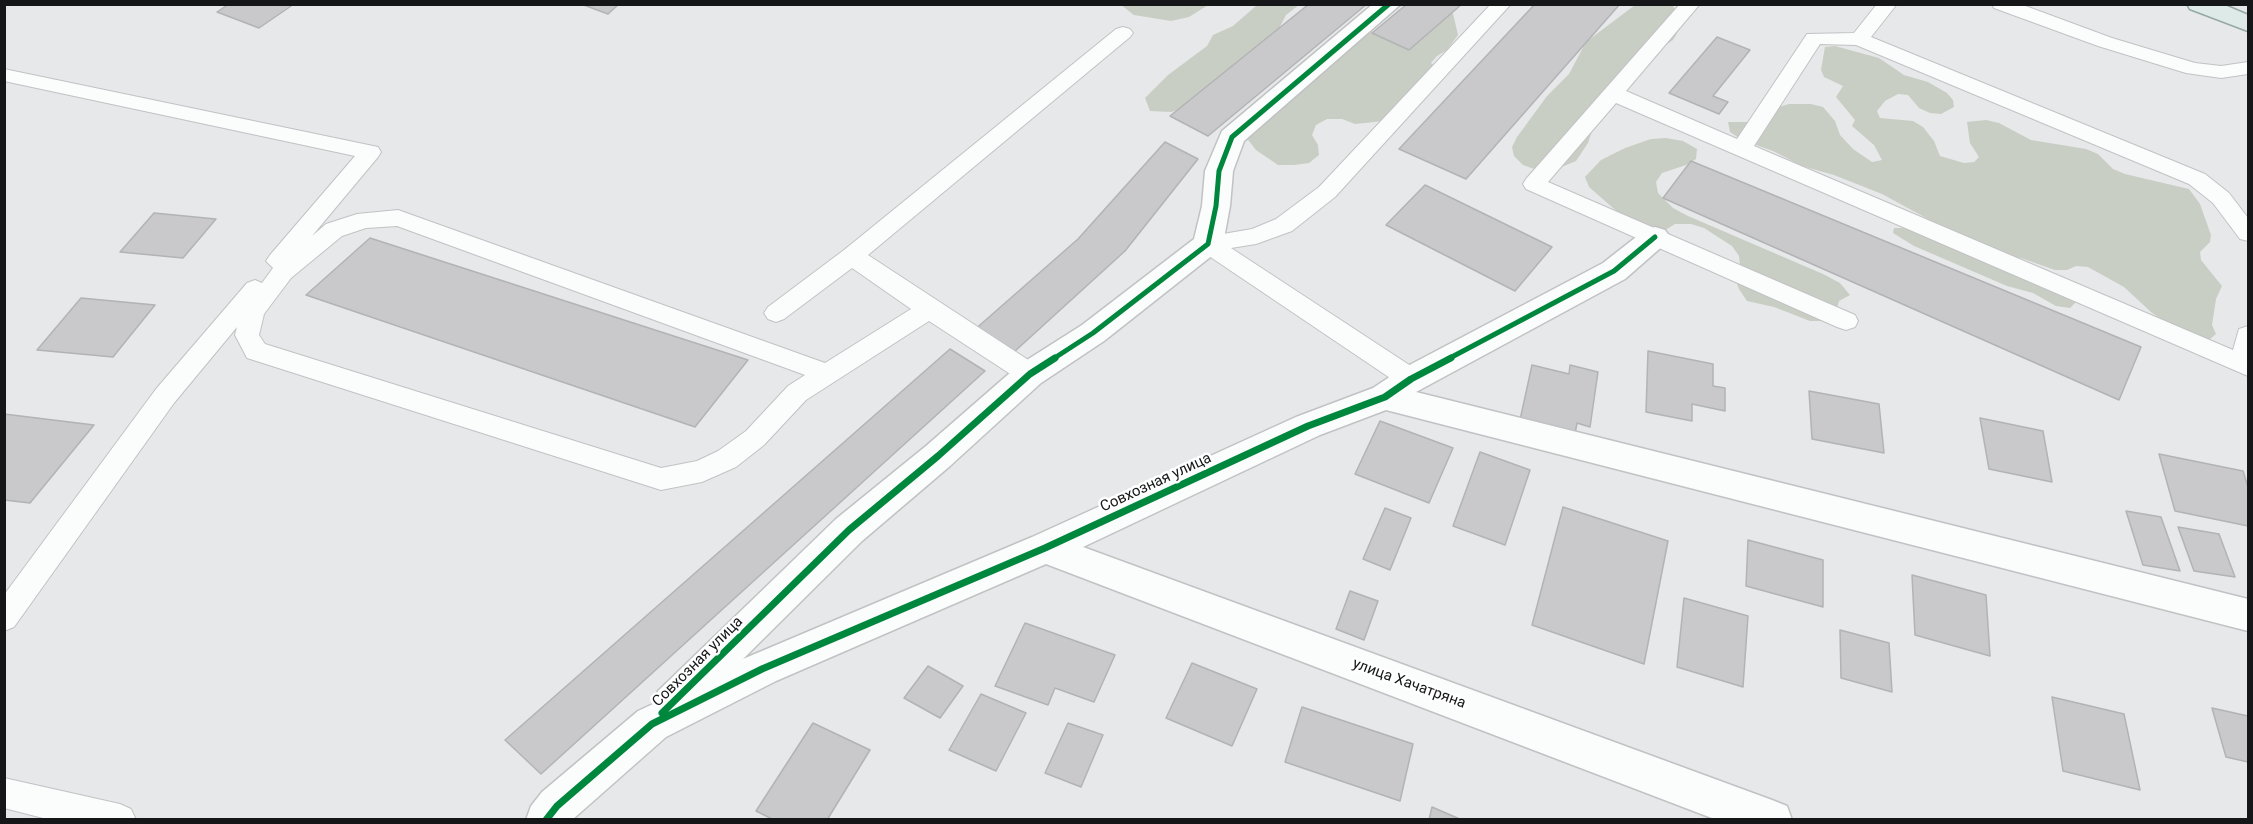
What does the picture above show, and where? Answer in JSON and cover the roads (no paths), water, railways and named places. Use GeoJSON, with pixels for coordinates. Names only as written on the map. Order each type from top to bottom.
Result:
{"type":"FeatureCollection","features":[{"type":"Feature","properties":{"kind":"main road"},"geometry":{"type":"LineString","coordinates":[[2199,4],[2248,24]]}},
{"type":"Feature","properties":{"kind":"street"},"geometry":{"type":"LineString","coordinates":[[1208,244],[1216,206],[1219,171],[1232,137],[1389,4]]}},
{"type":"Feature","properties":{"kind":"street","name":"Совхозная улица"},"geometry":{"type":"LineString","coordinates":[[652,724],[762,669],[1045,548],[1308,426],[1398,388],[1614,271],[1655,237]]}},
{"type":"Feature","properties":{"kind":"street","name":"Совхозная улица"},"geometry":{"type":"LineString","coordinates":[[546,819],[557,806],[652,724],[849,530],[946,449],[1030,374],[1093,333],[1208,244]]}},
{"type":"Feature","properties":{"kind":"street"},"geometry":{"type":"LineString","coordinates":[[1398,388],[2248,615]]}},
{"type":"Feature","properties":{"kind":"street","name":"улица Хачатряна"},"geometry":{"type":"LineString","coordinates":[[1045,548],[1773,819]]}},
{"type":"Feature","properties":{"kind":"lane"},"geometry":{"type":"LineString","coordinates":[[1208,244],[1256,236],[1284,225],[1327,192],[1502,4]]}},
{"type":"Feature","properties":{"kind":"lane"},"geometry":{"type":"LineString","coordinates":[[1691,4],[1534,184],[1846,321]]}},
{"type":"Feature","properties":{"kind":"lane"},"geometry":{"type":"LineString","coordinates":[[1859,39],[1888,4]]}},
{"type":"Feature","properties":{"kind":"lane"},"geometry":{"type":"LineString","coordinates":[[2001,4],[2105,42],[2193,69],[2221,72],[2248,68]]}},
{"type":"Feature","properties":{"kind":"lane"},"geometry":{"type":"LineString","coordinates":[[776,313],[852,255],[1123,33]]}},
{"type":"Feature","properties":{"kind":"lane"},"geometry":{"type":"LineString","coordinates":[[1741,149],[1814,38],[1859,39],[2197,179],[2222,198],[2248,233]]}},
{"type":"Feature","properties":{"kind":"lane"},"geometry":{"type":"LineString","coordinates":[[4,75],[370,152],[165,396],[7,611]]}},
{"type":"Feature","properties":{"kind":"lane"},"geometry":{"type":"LineString","coordinates":[[1614,94],[2246,366],[2248,335]]}},
{"type":"Feature","properties":{"kind":"lane"},"geometry":{"type":"LineString","coordinates":[[827,373],[398,218],[365,220],[334,230],[283,272],[252,312],[247,335],[256,351],[661,479],[702,471],[727,459],[755,438],[797,393],[929,309]]}},
{"type":"Feature","properties":{"kind":"lane"},"geometry":{"type":"LineString","coordinates":[[1208,244],[1398,388]]}},
{"type":"Feature","properties":{"kind":"lane"},"geometry":{"type":"LineString","coordinates":[[852,255],[929,309],[1030,374]]}},
{"type":"Feature","properties":{"kind":"lane"},"geometry":{"type":"LineString","coordinates":[[4,793],[120,819]]}}]}
